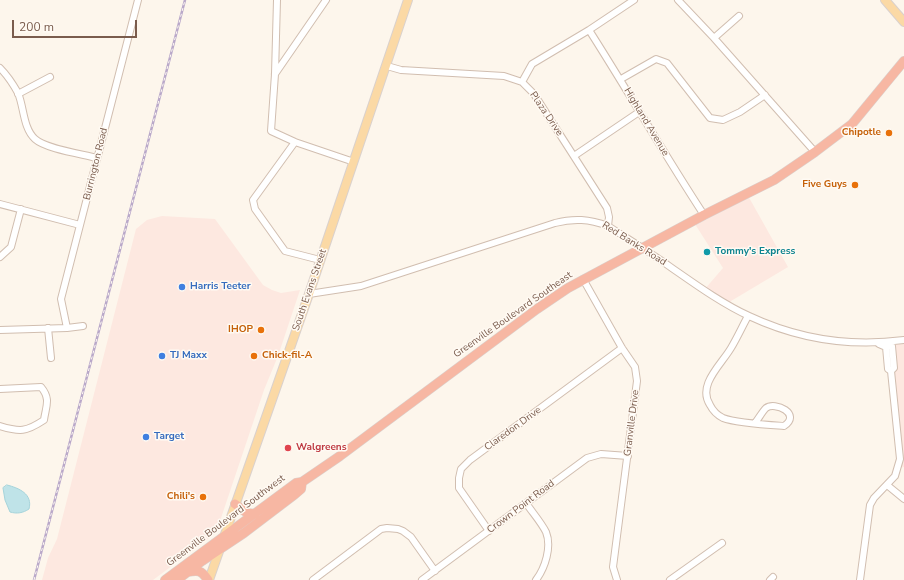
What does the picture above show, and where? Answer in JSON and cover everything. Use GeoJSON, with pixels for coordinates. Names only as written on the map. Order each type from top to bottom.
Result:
{"type":"FeatureCollection","features":[{"type":"Feature","properties":{"kind":"highway","name":"Greenville Boulevard Southeast"},"geometry":{"type":"LineString","coordinates":[[220,548],[298,492],[301,489],[302,482],[340,456],[536,309],[583,279],[774,180],[815,152],[852,124],[904,61]]}},
{"type":"Feature","properties":{"kind":"highway","name":"Greenville Boulevard Southwest"},"geometry":{"type":"LineString","coordinates":[[165,580],[224,538],[296,483],[302,482]]}},
{"type":"Feature","properties":{"kind":"highway"},"geometry":{"type":"LineString","coordinates":[[235,504],[247,513],[255,514]]}},
{"type":"Feature","properties":{"kind":"highway","name":"Greenville Boulevard Southwest"},"geometry":{"type":"LineString","coordinates":[[177,580],[220,548]]}},
{"type":"Feature","properties":{"kind":"highway"},"geometry":{"type":"LineString","coordinates":[[186,573],[198,571],[203,573],[209,580]]}},
{"type":"Feature","properties":{"kind":"main road","name":"South Evans Street"},"geometry":{"type":"LineString","coordinates":[[209,580],[387,66],[408,0]]}},
{"type":"Feature","properties":{"kind":"main road"},"geometry":{"type":"LineString","coordinates":[[885,0],[904,22]]}},
{"type":"Feature","properties":{"kind":"street","name":"Burrington Road"},"geometry":{"type":"LineString","coordinates":[[66,328],[62,299],[138,0]]}},
{"type":"Feature","properties":{"kind":"street"},"geometry":{"type":"LineString","coordinates":[[277,0],[275,74],[271,131],[295,142],[354,162]]}},
{"type":"Feature","properties":{"kind":"street"},"geometry":{"type":"LineString","coordinates":[[275,74],[326,0]]}},
{"type":"Feature","properties":{"kind":"street"},"geometry":{"type":"LineString","coordinates":[[522,82],[532,64],[589,30],[634,0]]}},
{"type":"Feature","properties":{"kind":"street"},"geometry":{"type":"LineString","coordinates":[[678,0],[714,38],[815,152]]}},
{"type":"Feature","properties":{"kind":"street"},"geometry":{"type":"LineString","coordinates":[[714,38],[739,16]]}},
{"type":"Feature","properties":{"kind":"street","name":"Highland Avenue"},"geometry":{"type":"LineString","coordinates":[[589,30],[621,79],[639,112],[704,215]]}},
{"type":"Feature","properties":{"kind":"street"},"geometry":{"type":"LineString","coordinates":[[621,79],[656,59],[667,63],[710,118],[723,120],[740,112],[764,95]]}},
{"type":"Feature","properties":{"kind":"street","name":"Plaza Drive"},"geometry":{"type":"LineString","coordinates":[[387,66],[401,70],[504,76],[522,82],[534,94],[607,208],[609,217],[608,226]]}},
{"type":"Feature","properties":{"kind":"street"},"geometry":{"type":"LineString","coordinates":[[0,68],[18,94],[28,130],[35,139],[45,145],[97,158]]}},
{"type":"Feature","properties":{"kind":"street"},"geometry":{"type":"LineString","coordinates":[[18,94],[50,77]]}},
{"type":"Feature","properties":{"kind":"street"},"geometry":{"type":"LineString","coordinates":[[574,156],[639,112]]}},
{"type":"Feature","properties":{"kind":"street"},"geometry":{"type":"LineString","coordinates":[[295,142],[253,200],[255,209],[285,251],[320,260]]}},
{"type":"Feature","properties":{"kind":"street"},"geometry":{"type":"LineString","coordinates":[[0,204],[80,225]]}},
{"type":"Feature","properties":{"kind":"street"},"geometry":{"type":"LineString","coordinates":[[0,257],[11,247],[21,209]]}},
{"type":"Feature","properties":{"kind":"street","name":"Red Banks Road"},"geometry":{"type":"LineString","coordinates":[[308,294],[362,286],[564,221],[584,219],[596,221],[608,226],[712,295],[748,316],[777,328],[815,338],[860,343],[904,340]]}},
{"type":"Feature","properties":{"kind":"street","name":"Granville Drive"},"geometry":{"type":"LineString","coordinates":[[583,279],[622,348],[635,367],[637,381],[613,567],[617,580]]}},
{"type":"Feature","properties":{"kind":"street"},"geometry":{"type":"LineString","coordinates":[[748,316],[730,349],[712,375],[706,389],[706,396],[712,408],[722,418],[731,420],[755,423],[784,426],[789,422],[790,415],[785,409],[770,406],[755,423]]}},
{"type":"Feature","properties":{"kind":"street"},"geometry":{"type":"LineString","coordinates":[[0,330],[83,326]]}},
{"type":"Feature","properties":{"kind":"street"},"geometry":{"type":"LineString","coordinates":[[48,328],[51,358]]}},
{"type":"Feature","properties":{"kind":"street"},"geometry":{"type":"LineString","coordinates":[[860,580],[870,505],[874,498],[895,476],[900,460],[891,372],[894,368],[892,346],[877,343]]}},
{"type":"Feature","properties":{"kind":"street","name":"Claredon Drive"},"geometry":{"type":"LineString","coordinates":[[489,531],[459,488],[461,470],[470,460],[622,348]]}},
{"type":"Feature","properties":{"kind":"street"},"geometry":{"type":"LineString","coordinates":[[0,389],[41,387],[47,393],[48,399],[44,420],[32,428],[20,431],[0,426]]}},
{"type":"Feature","properties":{"kind":"street","name":"Crown Point Road"},"geometry":{"type":"LineString","coordinates":[[422,580],[587,458],[601,454],[628,456]]}},
{"type":"Feature","properties":{"kind":"street"},"geometry":{"type":"LineString","coordinates":[[887,485],[900,497],[904,498]]}},
{"type":"Feature","properties":{"kind":"street"},"geometry":{"type":"LineString","coordinates":[[526,503],[546,532],[548,549],[545,562],[536,580]]}},
{"type":"Feature","properties":{"kind":"street"},"geometry":{"type":"LineString","coordinates":[[313,580],[375,533],[387,528],[398,529],[407,533],[435,570]]}},
{"type":"Feature","properties":{"kind":"street"},"geometry":{"type":"LineString","coordinates":[[670,580],[722,543]]}},
{"type":"Feature","properties":{"kind":"shaded area"},"geometry":{"type":"Polygon","coordinates":[[[747,194],[788,267],[731,301],[728,305],[704,290],[723,268],[693,221],[747,194]]]}},
{"type":"Feature","properties":{"kind":"shaded area"},"geometry":{"type":"Polygon","coordinates":[[[162,216],[215,219],[263,285],[281,293],[300,290],[278,356],[264,390],[216,533],[153,580],[42,580],[48,558],[57,539],[136,229],[147,220],[162,216]]]}},
{"type":"Feature","properties":{"kind":"shaded area"},"geometry":{"type":"Polygon","coordinates":[[[904,340],[904,467],[898,468],[891,371],[892,341],[904,340]]]}},
{"type":"Feature","properties":{"kind":"water"},"geometry":{"type":"Polygon","coordinates":[[[7,485],[24,492],[29,499],[29,509],[20,513],[10,512],[5,500],[3,488],[7,485]]]}},
{"type":"Feature","properties":{"kind":"railway"},"geometry":{"type":"LineString","coordinates":[[34,580],[185,0]]}},
{"type":"Feature","properties":{"kind":"place","name":"Chipotle"},"geometry":{"type":"Point","coordinates":[889,133]}},
{"type":"Feature","properties":{"kind":"place","name":"Five Guys"},"geometry":{"type":"Point","coordinates":[855,185]}},
{"type":"Feature","properties":{"kind":"place","name":"Tommy's Express"},"geometry":{"type":"Point","coordinates":[707,252]}},
{"type":"Feature","properties":{"kind":"place","name":"Harris Teeter"},"geometry":{"type":"Point","coordinates":[182,287]}},
{"type":"Feature","properties":{"kind":"place","name":"IHOP"},"geometry":{"type":"Point","coordinates":[261,330]}},
{"type":"Feature","properties":{"kind":"place","name":"TJ Maxx"},"geometry":{"type":"Point","coordinates":[162,356]}},
{"type":"Feature","properties":{"kind":"place","name":"Chick-fil-A"},"geometry":{"type":"Point","coordinates":[254,356]}},
{"type":"Feature","properties":{"kind":"place","name":"Target"},"geometry":{"type":"Point","coordinates":[146,437]}},
{"type":"Feature","properties":{"kind":"place","name":"Walgreens"},"geometry":{"type":"Point","coordinates":[288,448]}},
{"type":"Feature","properties":{"kind":"place","name":"Chili's"},"geometry":{"type":"Point","coordinates":[203,497]}}]}
